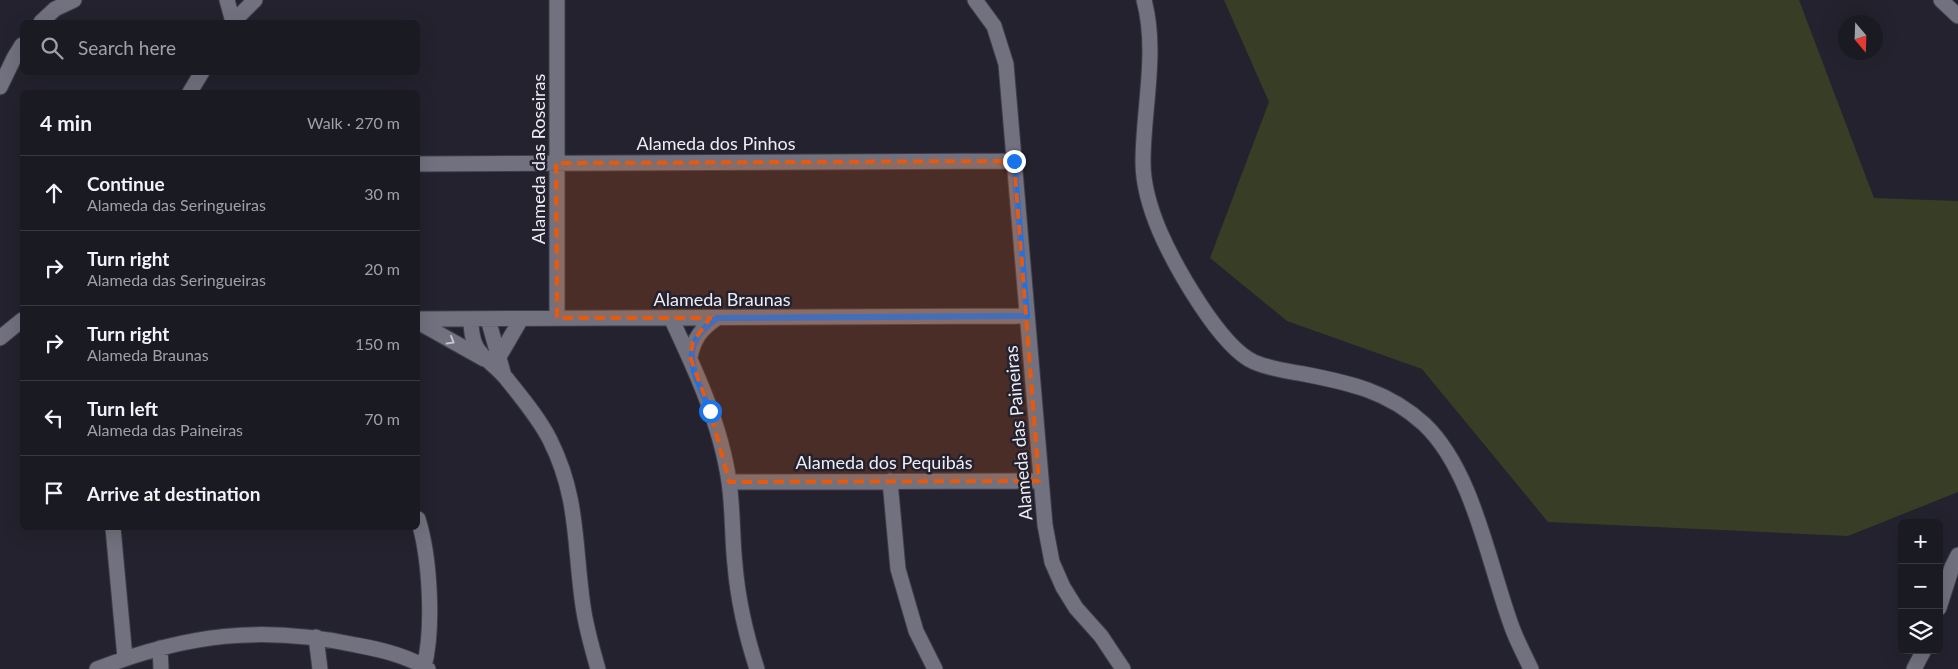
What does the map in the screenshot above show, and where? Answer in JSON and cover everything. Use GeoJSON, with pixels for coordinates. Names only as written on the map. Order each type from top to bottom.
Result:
{"type":"FeatureCollection","features":[{"type":"Feature","properties":{"kind":"street"},"geometry":{"type":"LineString","coordinates":[[43,20],[55,9],[74,0]]}},
{"type":"Feature","properties":{"kind":"street"},"geometry":{"type":"LineString","coordinates":[[227,0],[232,20]]}},
{"type":"Feature","properties":{"kind":"street"},"geometry":{"type":"LineString","coordinates":[[235,20],[255,0]]}},
{"type":"Feature","properties":{"kind":"street","name":"Alameda das Roseiras"},"geometry":{"type":"LineString","coordinates":[[557,318],[558,0]]}},
{"type":"Feature","properties":{"kind":"street","name":"Alameda das Paineiras"},"geometry":{"type":"LineString","coordinates":[[975,0],[994,26],[1006,64],[1039,481],[1052,562],[1059,579],[1076,608],[1102,636],[1123,669]]}},
{"type":"Feature","properties":{"kind":"street"},"geometry":{"type":"LineString","coordinates":[[1144,0],[1149,38],[1143,164],[1148,196],[1159,230],[1172,258],[1208,315],[1227,340],[1252,361],[1271,368],[1344,381],[1371,389],[1396,403],[1424,424],[1442,446],[1458,474],[1494,570],[1513,630],[1531,669]]}},
{"type":"Feature","properties":{"kind":"street"},"geometry":{"type":"LineString","coordinates":[[1941,0],[1958,16]]}},
{"type":"Feature","properties":{"kind":"street"},"geometry":{"type":"LineString","coordinates":[[0,87],[20,49]]}},
{"type":"Feature","properties":{"kind":"street"},"geometry":{"type":"LineString","coordinates":[[191,90],[200,75]]}},
{"type":"Feature","properties":{"kind":"street","name":"Alameda dos Pinhos"},"geometry":{"type":"LineString","coordinates":[[420,164],[1014,161]]}},
{"type":"Feature","properties":{"kind":"street","name":"Alameda Braunas"},"geometry":{"type":"LineString","coordinates":[[420,321],[557,318],[1027,316]]}},
{"type":"Feature","properties":{"kind":"street"},"geometry":{"type":"LineString","coordinates":[[671,318],[690,357],[710,411],[729,482],[737,582],[748,641],[757,669]]}},
{"type":"Feature","properties":{"kind":"street"},"geometry":{"type":"LineString","coordinates":[[690,357],[693,342],[703,328],[717,318]]}},
{"type":"Feature","properties":{"kind":"street"},"geometry":{"type":"LineString","coordinates":[[471,319],[474,342],[485,360]]}},
{"type":"Feature","properties":{"kind":"street"},"geometry":{"type":"LineString","coordinates":[[488,319],[500,355],[504,376]]}},
{"type":"Feature","properties":{"kind":"street"},"geometry":{"type":"LineString","coordinates":[[500,355],[521,319]]}},
{"type":"Feature","properties":{"kind":"street"},"geometry":{"type":"LineString","coordinates":[[0,338],[20,322]]}},
{"type":"Feature","properties":{"kind":"street"},"geometry":{"type":"LineString","coordinates":[[420,322],[485,360],[504,376],[535,415],[563,467],[572,501],[584,613],[598,669]]}},
{"type":"Feature","properties":{"kind":"street"},"geometry":{"type":"LineString","coordinates":[[890,481],[898,569],[916,631],[935,669]]}},
{"type":"Feature","properties":{"kind":"street","name":"Alameda dos Pequibás"},"geometry":{"type":"LineString","coordinates":[[729,482],[1039,481]]}},
{"type":"Feature","properties":{"kind":"street"},"geometry":{"type":"LineString","coordinates":[[113,530],[125,658]]}},
{"type":"Feature","properties":{"kind":"street"},"geometry":{"type":"LineString","coordinates":[[97,669],[125,658],[160,648],[221,635],[274,632],[316,637],[371,648],[426,668],[430,620],[426,567],[420,530]]}},
{"type":"Feature","properties":{"kind":"street"},"geometry":{"type":"LineString","coordinates":[[1943,595],[1958,555]]}},
{"type":"Feature","properties":{"kind":"street"},"geometry":{"type":"LineString","coordinates":[[316,637],[320,669]]}},
{"type":"Feature","properties":{"kind":"street"},"geometry":{"type":"LineString","coordinates":[[160,648],[161,669]]}},
{"type":"Feature","properties":{"kind":"street"},"geometry":{"type":"LineString","coordinates":[[1914,669],[1922,654]]}},
{"type":"Feature","properties":{"kind":"highlighted area"},"geometry":{"type":"Polygon","coordinates":[[[1014,161],[1039,481],[729,482],[710,411],[690,357],[693,342],[710,318],[557,318],[556,163],[1014,161]]]}},
{"type":"Feature","properties":{"kind":"green space"},"geometry":{"type":"Polygon","coordinates":[[[1224,0],[1799,0],[1874,198],[1958,201],[1958,492],[1848,536],[1548,522],[1422,369],[1287,321],[1210,258],[1269,102],[1224,0]]]}},
{"type":"Feature","properties":{"kind":"route"},"geometry":{"type":"LineString","coordinates":[[710,411],[690,357],[693,342],[703,328],[717,318],[1027,316],[1014,161]]}}]}
